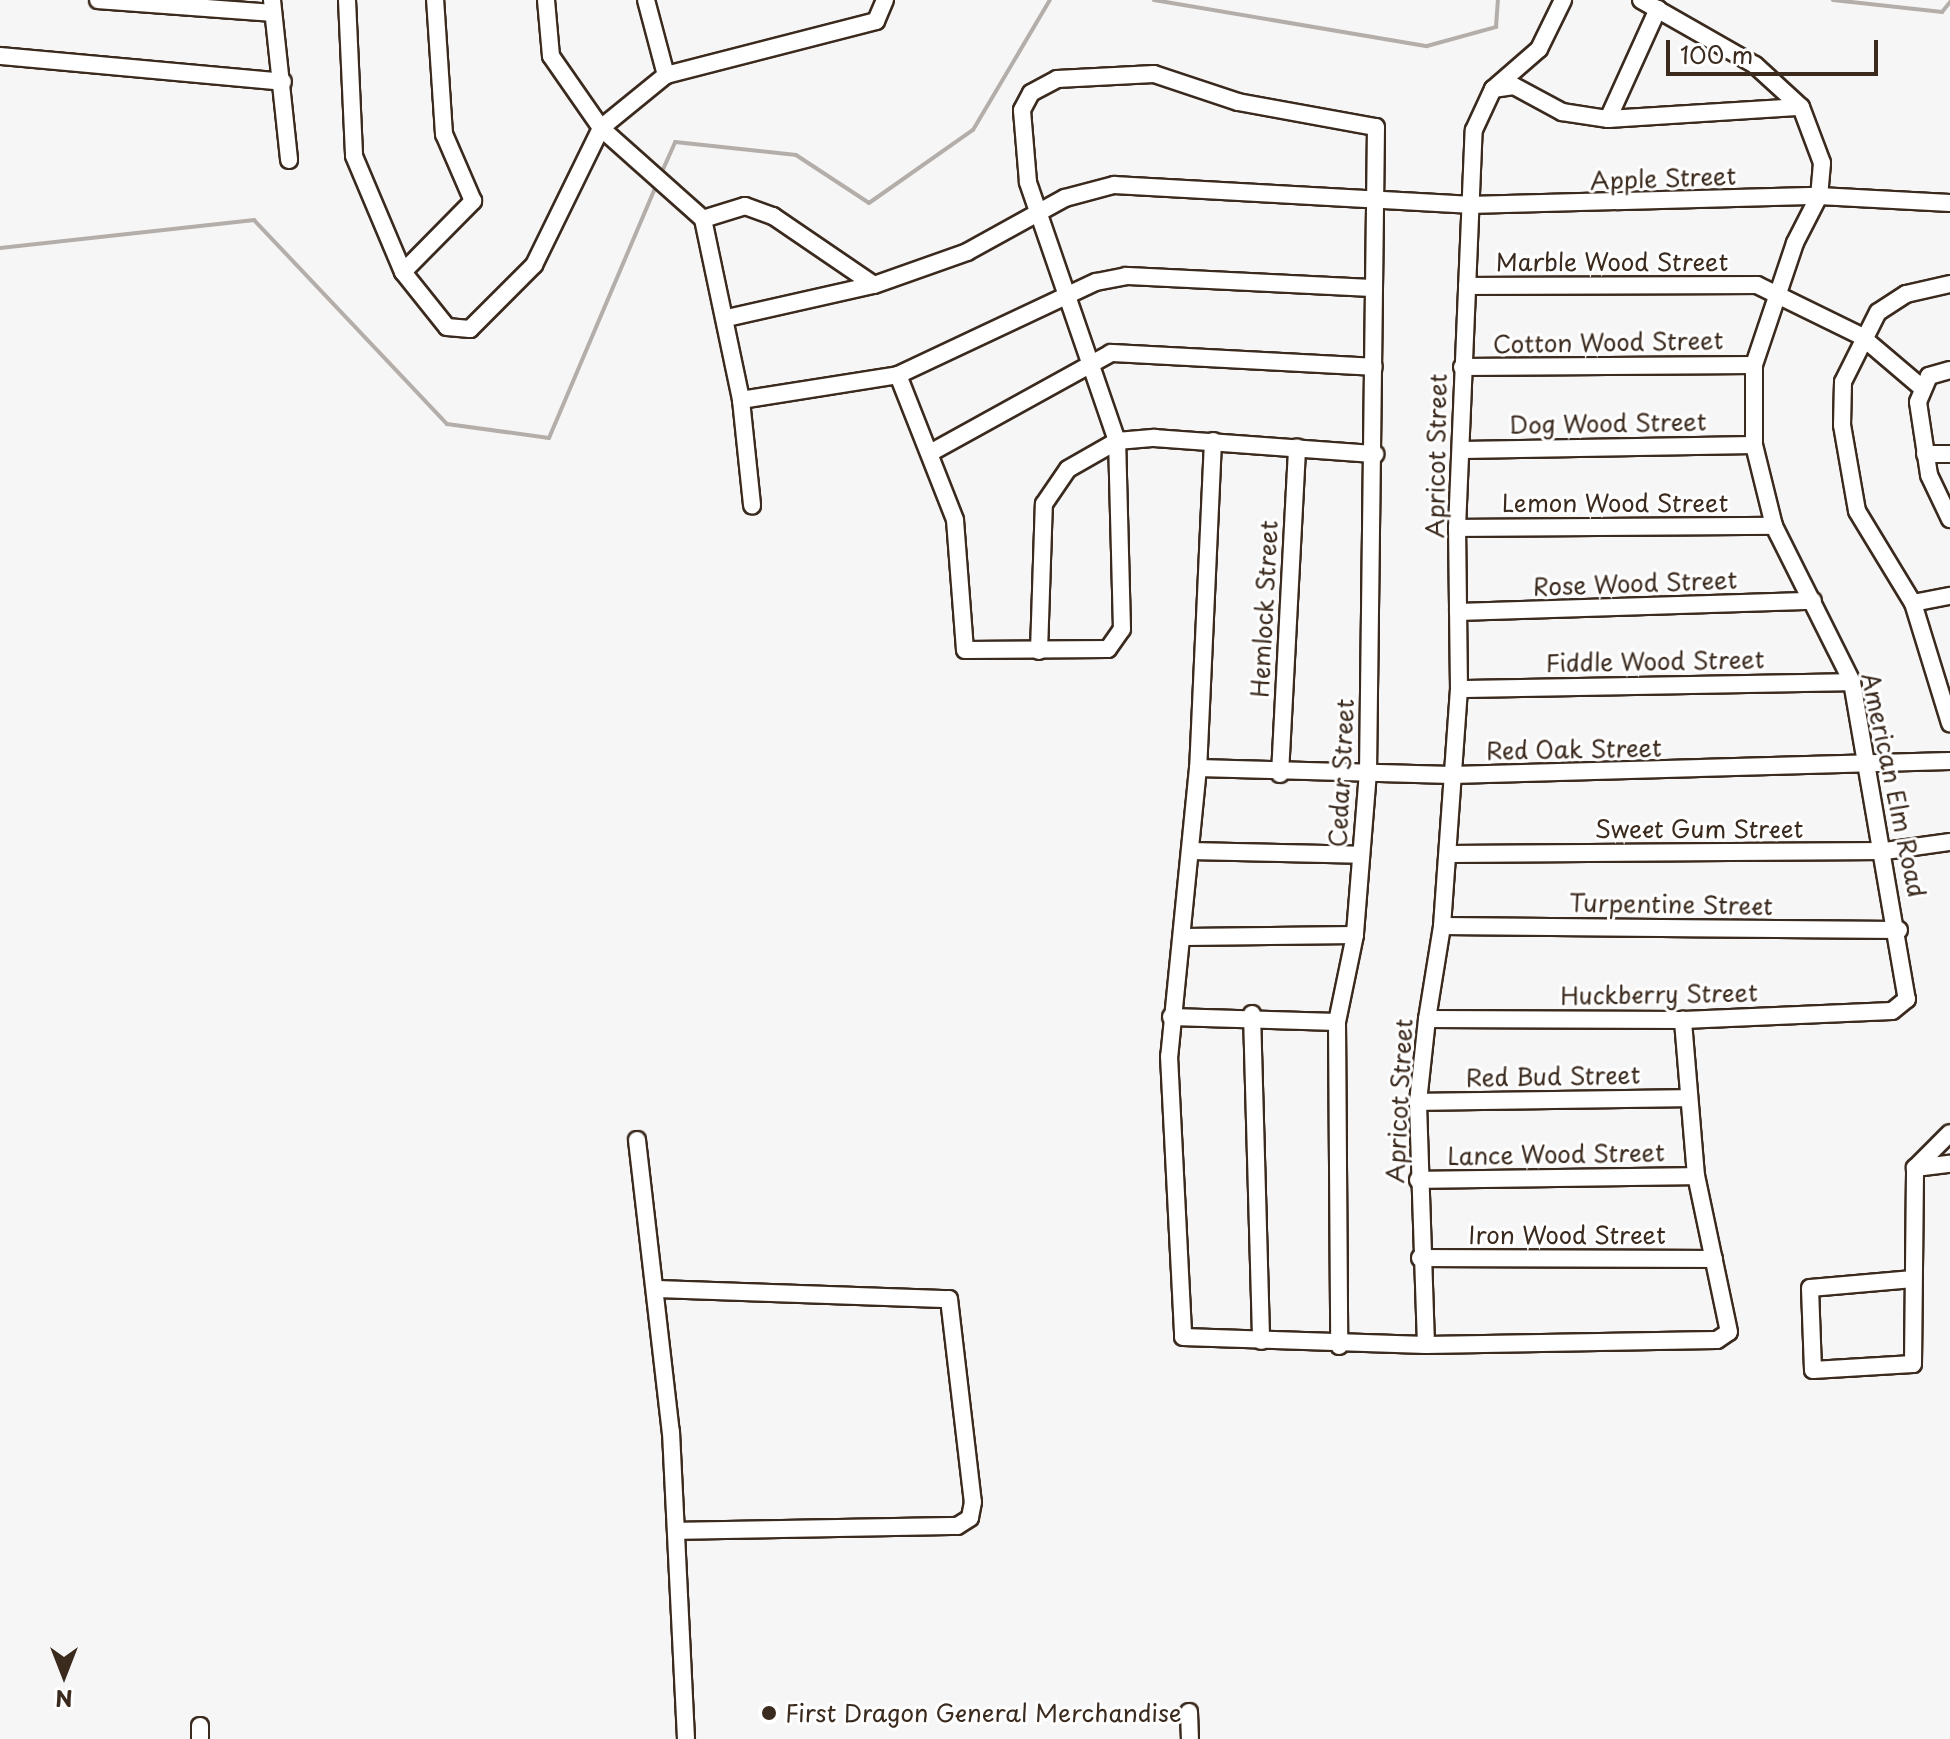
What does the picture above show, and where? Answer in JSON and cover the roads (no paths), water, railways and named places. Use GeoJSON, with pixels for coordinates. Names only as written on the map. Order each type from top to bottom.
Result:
{"type":"FeatureCollection","features":[{"type":"Feature","properties":{"kind":"street"},"geometry":{"type":"LineString","coordinates":[[98,0],[273,6],[289,160]]}},
{"type":"Feature","properties":{"kind":"street"},"geometry":{"type":"LineString","coordinates":[[347,0],[354,156],[403,272],[447,327],[470,329],[534,265],[601,128],[666,75],[876,21],[885,0]]}},
{"type":"Feature","properties":{"kind":"street"},"geometry":{"type":"LineString","coordinates":[[403,272],[473,201],[444,134],[435,0]]}},
{"type":"Feature","properties":{"kind":"street"},"geometry":{"type":"LineString","coordinates":[[546,0],[551,56],[601,128],[672,198],[703,219],[727,318],[741,400],[752,505]]}},
{"type":"Feature","properties":{"kind":"street"},"geometry":{"type":"LineString","coordinates":[[646,0],[666,75]]}},
{"type":"Feature","properties":{"kind":"street"},"geometry":{"type":"LineString","coordinates":[[1493,89],[1539,49],[1563,0]]}},
{"type":"Feature","properties":{"kind":"street"},"geometry":{"type":"LineString","coordinates":[[1641,0],[1755,65],[1801,107],[1822,163],[1819,196],[1776,294],[1861,336],[1921,387],[1925,454],[1950,519]]}},
{"type":"Feature","properties":{"kind":"street"},"geometry":{"type":"LineString","coordinates":[[1608,119],[1658,9]]}},
{"type":"Feature","properties":{"kind":"street"},"geometry":{"type":"LineString","coordinates":[[0,56],[283,82]]}},
{"type":"Feature","properties":{"kind":"street","name":"Cedar Street"},"geometry":{"type":"LineString","coordinates":[[1040,215],[1024,157],[1022,110],[1031,93],[1057,79],[1098,72],[1154,74],[1238,102],[1376,127],[1375,454],[1368,772],[1355,935],[1337,1022],[1339,1346]]}},
{"type":"Feature","properties":{"kind":"street"},"geometry":{"type":"LineString","coordinates":[[1493,89],[1514,86],[1562,112],[1608,119],[1801,107]]}},
{"type":"Feature","properties":{"kind":"street","name":"Apricot Street"},"geometry":{"type":"LineString","coordinates":[[1426,1345],[1420,1258],[1418,1102],[1442,926],[1459,689],[1457,528],[1468,205],[1474,130],[1493,89]]}},
{"type":"Feature","properties":{"kind":"street","name":"Apple Street"},"geometry":{"type":"LineString","coordinates":[[727,318],[874,285],[1040,215],[1065,198],[1114,185],[1468,205],[1819,196],[1950,203]]}},
{"type":"Feature","properties":{"kind":"street"},"geometry":{"type":"LineString","coordinates":[[703,219],[745,206],[759,211],[874,285]]}},
{"type":"Feature","properties":{"kind":"street"},"geometry":{"type":"LineString","coordinates":[[898,375],[955,520],[961,642],[976,654],[1108,649],[1122,629],[1117,441],[1040,215]]}},
{"type":"Feature","properties":{"kind":"street"},"geometry":{"type":"LineString","coordinates":[[741,400],[898,375],[1066,295],[1126,276],[1374,288]]}},
{"type":"Feature","properties":{"kind":"street"},"geometry":{"type":"LineString","coordinates":[[1950,284],[1906,294],[1878,312],[1861,336],[1843,382],[1857,511],[1913,603],[1945,680],[1950,723]]}},
{"type":"Feature","properties":{"kind":"street","name":"Marble Wood Street"},"geometry":{"type":"LineString","coordinates":[[1467,286],[1757,285],[1776,294]]}},
{"type":"Feature","properties":{"kind":"street","name":"American Elm Road"},"geometry":{"type":"LineString","coordinates":[[1776,294],[1754,365],[1754,445],[1774,526],[1852,682],[1871,768],[1899,930],[1907,999],[1892,1011]]}},
{"type":"Feature","properties":{"kind":"street"},"geometry":{"type":"LineString","coordinates":[[930,453],[1111,353],[1374,367]]}},
{"type":"Feature","properties":{"kind":"street","name":"Cotton Wood Street"},"geometry":{"type":"LineString","coordinates":[[1462,367],[1754,365]]}},
{"type":"Feature","properties":{"kind":"street"},"geometry":{"type":"LineString","coordinates":[[1921,387],[1950,370]]}},
{"type":"Feature","properties":{"kind":"street"},"geometry":{"type":"LineString","coordinates":[[1039,651],[1044,504],[1054,480],[1117,441],[1213,441],[1375,454]]}},
{"type":"Feature","properties":{"kind":"street"},"geometry":{"type":"LineString","coordinates":[[1213,441],[1198,768],[1185,937],[1171,1017],[1183,1337],[1339,1346],[1717,1340],[1729,1332],[1731,1320],[1696,1176],[1683,1020]]}},
{"type":"Feature","properties":{"kind":"street","name":"Dog Wood Street"},"geometry":{"type":"LineString","coordinates":[[1462,450],[1754,445]]}},
{"type":"Feature","properties":{"kind":"street","name":"Hemlock Street"},"geometry":{"type":"LineString","coordinates":[[1280,774],[1297,447]]}},
{"type":"Feature","properties":{"kind":"street"},"geometry":{"type":"LineString","coordinates":[[1925,454],[1950,454]]}},
{"type":"Feature","properties":{"kind":"street","name":"Lemon Wood Street"},"geometry":{"type":"LineString","coordinates":[[1457,528],[1774,526]]}},
{"type":"Feature","properties":{"kind":"street"},"geometry":{"type":"LineString","coordinates":[[1913,603],[1950,596]]}},
{"type":"Feature","properties":{"kind":"street","name":"Rose Wood Street"},"geometry":{"type":"LineString","coordinates":[[1458,612],[1813,601]]}},
{"type":"Feature","properties":{"kind":"street","name":"Fiddle Wood Street"},"geometry":{"type":"LineString","coordinates":[[1459,689],[1852,682]]}},
{"type":"Feature","properties":{"kind":"street","name":"Red Oak Street"},"geometry":{"type":"LineString","coordinates":[[1198,768],[1280,774],[1368,772],[1452,775],[1871,768],[1950,761]]}},
{"type":"Feature","properties":{"kind":"street","name":"Sweet Gum Street"},"geometry":{"type":"LineString","coordinates":[[1449,854],[1885,851],[1950,842]]}},
{"type":"Feature","properties":{"kind":"street"},"geometry":{"type":"LineString","coordinates":[[1190,851],[1360,855]]}},
{"type":"Feature","properties":{"kind":"street","name":"Turpentine Street"},"geometry":{"type":"LineString","coordinates":[[1442,926],[1899,930]]}},
{"type":"Feature","properties":{"kind":"street"},"geometry":{"type":"LineString","coordinates":[[1185,937],[1355,935]]}},
{"type":"Feature","properties":{"kind":"street","name":"Huckberry Street"},"geometry":{"type":"LineString","coordinates":[[1427,1019],[1683,1020],[1892,1011]]}},
{"type":"Feature","properties":{"kind":"street"},"geometry":{"type":"LineString","coordinates":[[1171,1017],[1252,1014],[1337,1022]]}},
{"type":"Feature","properties":{"kind":"street"},"geometry":{"type":"LineString","coordinates":[[1252,1014],[1261,1341]]}},
{"type":"Feature","properties":{"kind":"street","name":"Red Bud Street"},"geometry":{"type":"LineString","coordinates":[[1418,1102],[1689,1098]]}},
{"type":"Feature","properties":{"kind":"street"},"geometry":{"type":"LineString","coordinates":[[1913,1279],[1810,1288],[1813,1370],[1913,1364],[1915,1168],[1950,1133]]}},
{"type":"Feature","properties":{"kind":"street"},"geometry":{"type":"LineString","coordinates":[[637,1140],[658,1289],[677,1531],[686,1739]]}},
{"type":"Feature","properties":{"kind":"street"},"geometry":{"type":"LineString","coordinates":[[1915,1168],[1950,1164]]}},
{"type":"Feature","properties":{"kind":"street","name":"Lance Wood Street"},"geometry":{"type":"LineString","coordinates":[[1418,1180],[1696,1176]]}},
{"type":"Feature","properties":{"kind":"street","name":"Iron Wood Street"},"geometry":{"type":"LineString","coordinates":[[1420,1258],[1714,1259]]}},
{"type":"Feature","properties":{"kind":"street"},"geometry":{"type":"LineString","coordinates":[[658,1289],[949,1299],[973,1502],[970,1518],[957,1526],[677,1531]]}},
{"type":"Feature","properties":{"kind":"street"},"geometry":{"type":"LineString","coordinates":[[1189,1712],[1190,1739]]}},
{"type":"Feature","properties":{"kind":"waterway"},"geometry":{"type":"LineString","coordinates":[[661,174],[675,142],[796,155],[869,203],[973,130],[1050,0]]}},
{"type":"Feature","properties":{"kind":"waterway"},"geometry":{"type":"LineString","coordinates":[[1154,0],[1427,46],[1496,27],[1498,0]]}},
{"type":"Feature","properties":{"kind":"waterway"},"geometry":{"type":"LineString","coordinates":[[1833,0],[1942,12],[1950,2]]}},
{"type":"Feature","properties":{"kind":"waterway"},"geometry":{"type":"LineString","coordinates":[[0,248],[254,220],[447,424],[549,438],[656,186]]}},
{"type":"Feature","properties":{"kind":"place","name":"First Dragon General Merchandise"},"geometry":{"type":"Point","coordinates":[769,1713]}}]}
